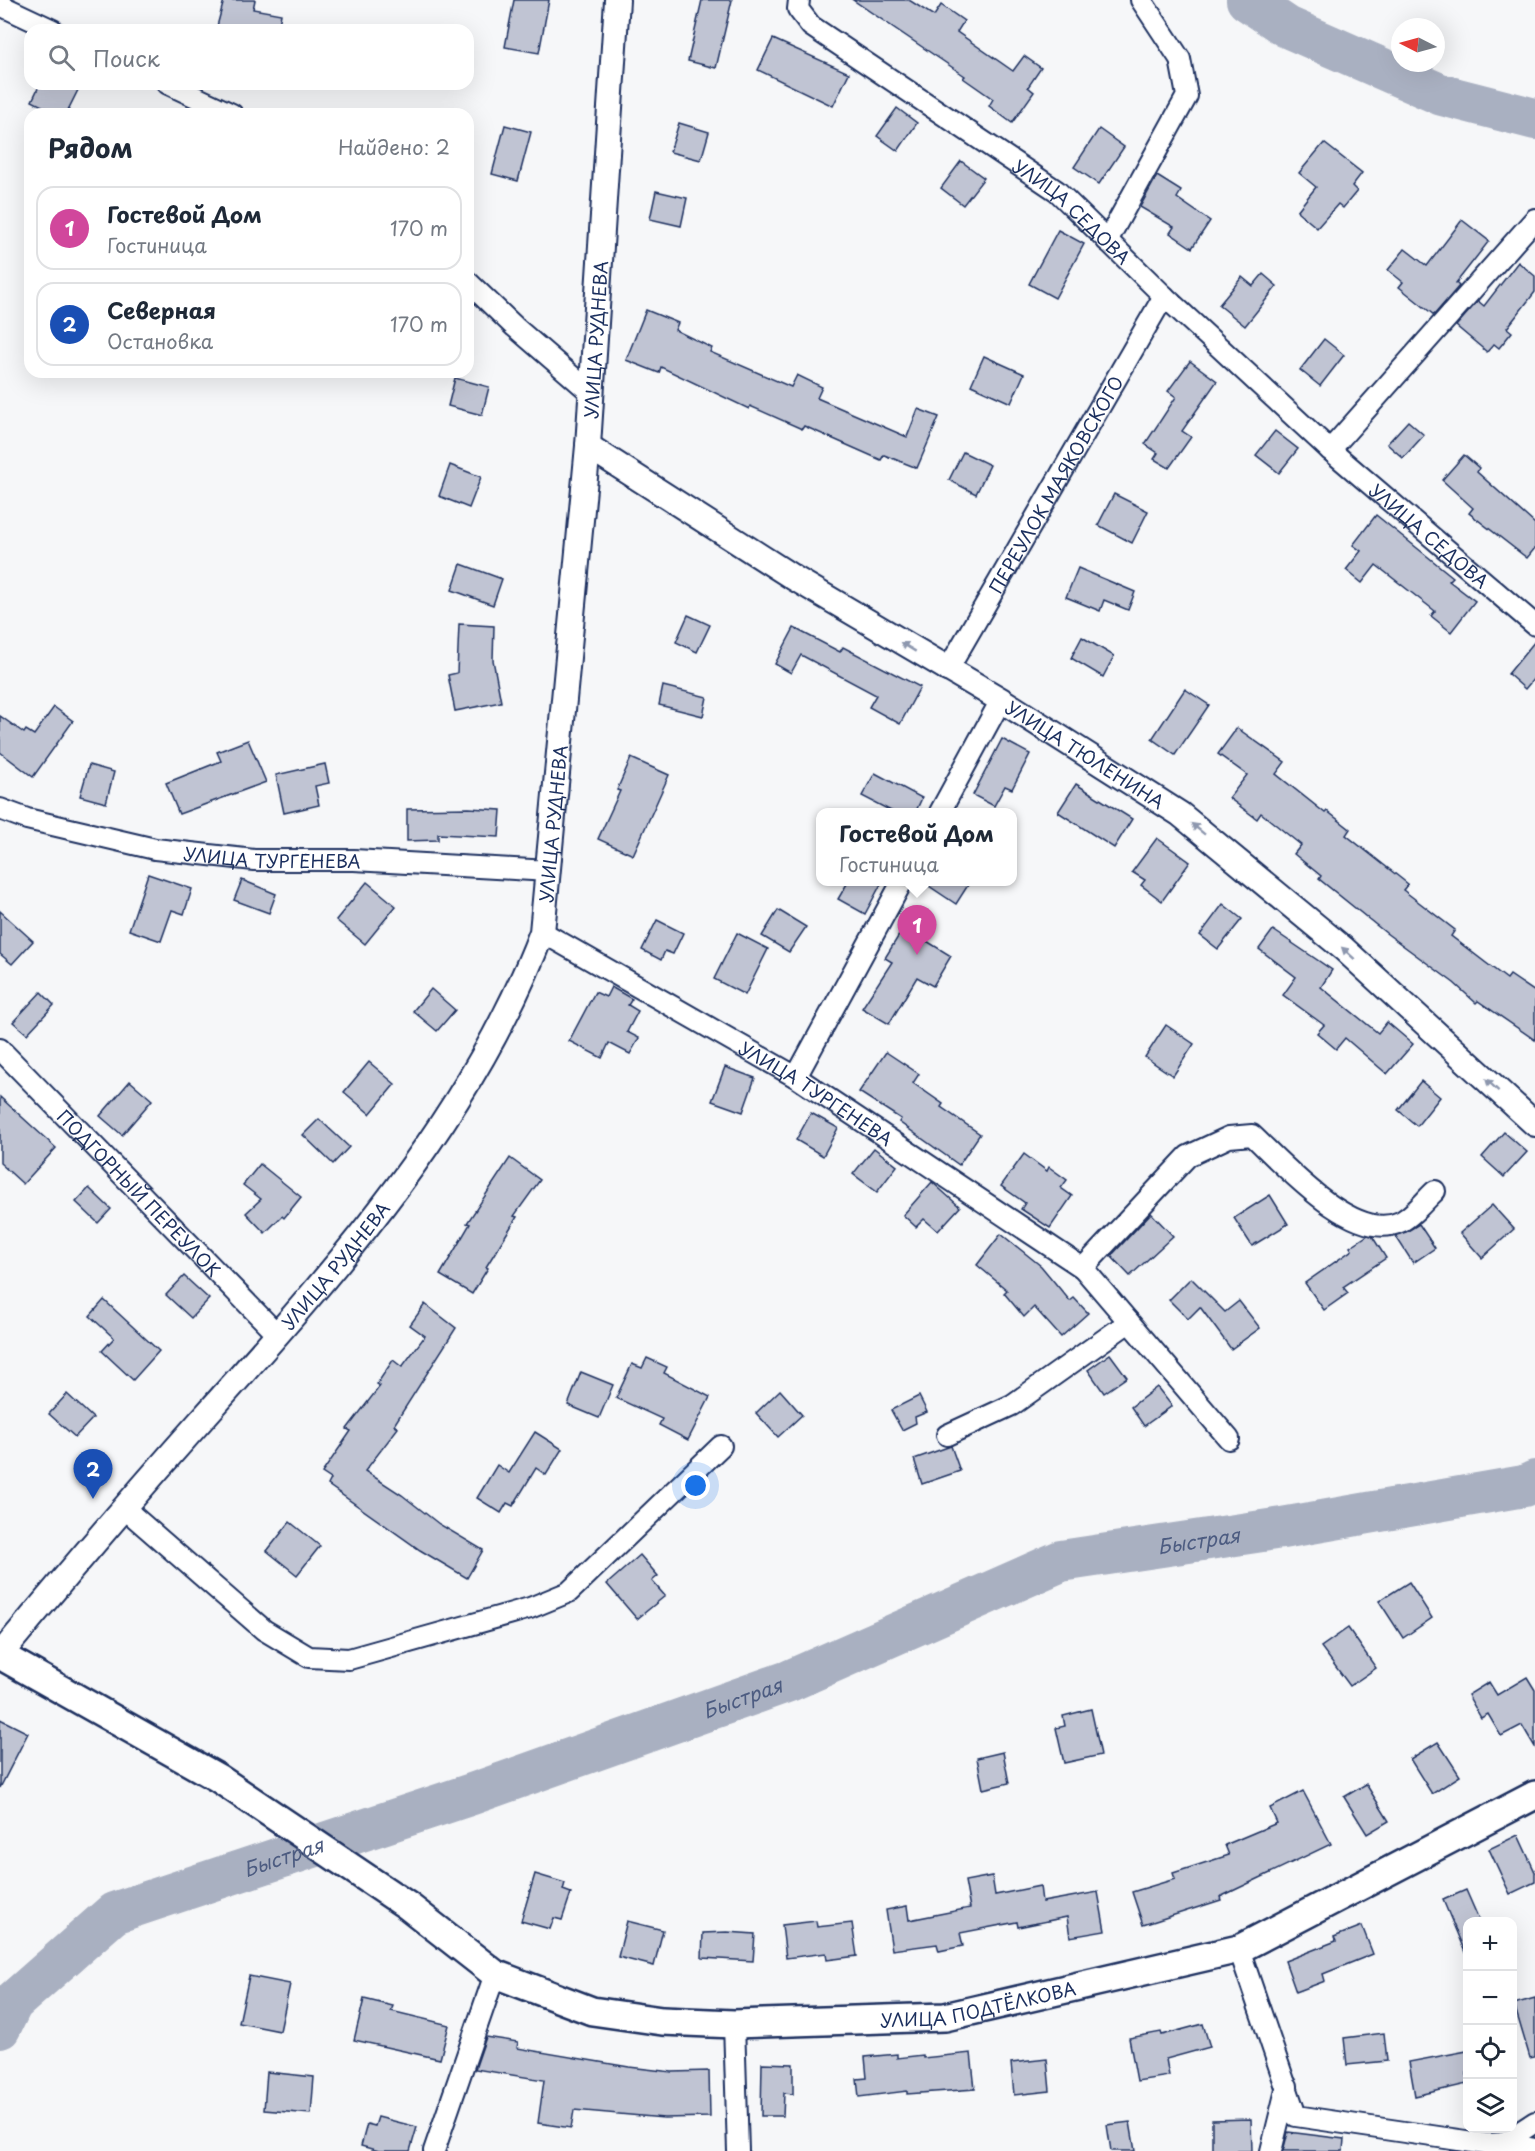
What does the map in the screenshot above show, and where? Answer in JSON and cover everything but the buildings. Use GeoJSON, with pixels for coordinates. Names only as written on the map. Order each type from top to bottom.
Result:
{"type":"FeatureCollection","features":[{"type":"Feature","properties":{"kind":"main road","name":"УЛИЦА ПОДТЁЛКОВА"},"geometry":{"type":"LineString","coordinates":[[0,1655],[218,1778],[408,1906],[495,1974],[592,2011],[662,2021],[734,2024],[945,2017],[1239,1949],[1535,1795]]}},
{"type":"Feature","properties":{"kind":"street","name":"УЛИЦА РУДНЕВА"},"geometry":{"type":"LineString","coordinates":[[0,1655],[123,1508],[278,1335],[370,1225],[470,1080],[529,967],[542,932],[549,871],[588,446],[617,0]]}},
{"type":"Feature","properties":{"kind":"street","name":"УЛИЦА СЕДОВА"},"geometry":{"type":"LineString","coordinates":[[799,0],[798,9],[811,26],[1057,191],[1164,296],[1330,450],[1533,621]]}},
{"type":"Feature","properties":{"kind":"street"},"geometry":{"type":"LineString","coordinates":[[1107,241],[1187,96],[1180,59],[1141,0]]}},
{"type":"Feature","properties":{"kind":"street"},"geometry":{"type":"LineString","coordinates":[[0,5],[40,24]]}},
{"type":"Feature","properties":{"kind":"street"},"geometry":{"type":"LineString","coordinates":[[181,90],[219,108]]}},
{"type":"Feature","properties":{"kind":"street"},"geometry":{"type":"LineString","coordinates":[[1330,450],[1535,219]]}},
{"type":"Feature","properties":{"kind":"street"},"geometry":{"type":"LineString","coordinates":[[474,288],[515,327],[591,392]]}},
{"type":"Feature","properties":{"kind":"street","name":"ПЕРЕУЛОК МАЯКОВСКОГО"},"geometry":{"type":"LineString","coordinates":[[947,671],[1164,296]]}},
{"type":"Feature","properties":{"kind":"street","name":"УЛИЦА ТЮЛЕНИНА"},"geometry":{"type":"LineString","coordinates":[[588,446],[794,578],[947,671],[1001,700],[1180,814],[1344,949],[1535,1125]]}},
{"type":"Feature","properties":{"kind":"street"},"geometry":{"type":"LineString","coordinates":[[943,808],[1001,700]]}},
{"type":"Feature","properties":{"kind":"street","name":"УЛИЦА ТУРГЕНЕВА"},"geometry":{"type":"LineString","coordinates":[[0,809],[27,819],[155,849],[254,861],[354,860],[549,871]]}},
{"type":"Feature","properties":{"kind":"street"},"geometry":{"type":"LineString","coordinates":[[796,1077],[900,886]]}},
{"type":"Feature","properties":{"kind":"street","name":"УЛИЦА ТУРГЕНЕВА"},"geometry":{"type":"LineString","coordinates":[[542,932],[796,1077],[1083,1268],[1229,1439]]}},
{"type":"Feature","properties":{"kind":"street","name":"ПОДГОРНЫЙ ПЕРЕУЛОК"},"geometry":{"type":"LineString","coordinates":[[0,1049],[278,1335]]}},
{"type":"Feature","properties":{"kind":"street"},"geometry":{"type":"LineString","coordinates":[[1083,1268],[1188,1156],[1229,1137],[1252,1135],[1327,1203],[1360,1223],[1400,1222],[1435,1191]]}},
{"type":"Feature","properties":{"kind":"street"},"geometry":{"type":"LineString","coordinates":[[947,1435],[1012,1405],[1129,1322]]}},
{"type":"Feature","properties":{"kind":"street"},"geometry":{"type":"LineString","coordinates":[[123,1508],[264,1629],[309,1657],[349,1659],[530,1608],[569,1592],[721,1446]]}},
{"type":"Feature","properties":{"kind":"street"},"geometry":{"type":"LineString","coordinates":[[1239,1949],[1296,2116],[1486,2144],[1503,2143],[1535,2150]]}},
{"type":"Feature","properties":{"kind":"street"},"geometry":{"type":"LineString","coordinates":[[434,2151],[495,1974]]}},
{"type":"Feature","properties":{"kind":"street"},"geometry":{"type":"LineString","coordinates":[[734,2024],[738,2151]]}},
{"type":"Feature","properties":{"kind":"street"},"geometry":{"type":"LineString","coordinates":[[1271,2151],[1287,2086]]}},
{"type":"Feature","properties":{"kind":"street"},"geometry":{"type":"LineString","coordinates":[[1503,2143],[1535,2122]]}},
{"type":"Feature","properties":{"kind":"waterway","name":"Быстрая"},"geometry":{"type":"LineString","coordinates":[[1247,0],[1287,27],[1442,95],[1535,119]]}},
{"type":"Feature","properties":{"kind":"waterway","name":"Быстрая"},"geometry":{"type":"LineString","coordinates":[[0,2028],[12,2003],[114,1913],[472,1794],[789,1681],[1061,1561],[1282,1528],[1524,1486],[1535,1481]]}},
{"type":"Feature","properties":{"kind":"place","name":"Гостевой Дом"},"geometry":{"type":"Point","coordinates":[917,955]}},
{"type":"Feature","properties":{"kind":"place","name":"Северная"},"geometry":{"type":"Point","coordinates":[93,1499]}}]}
